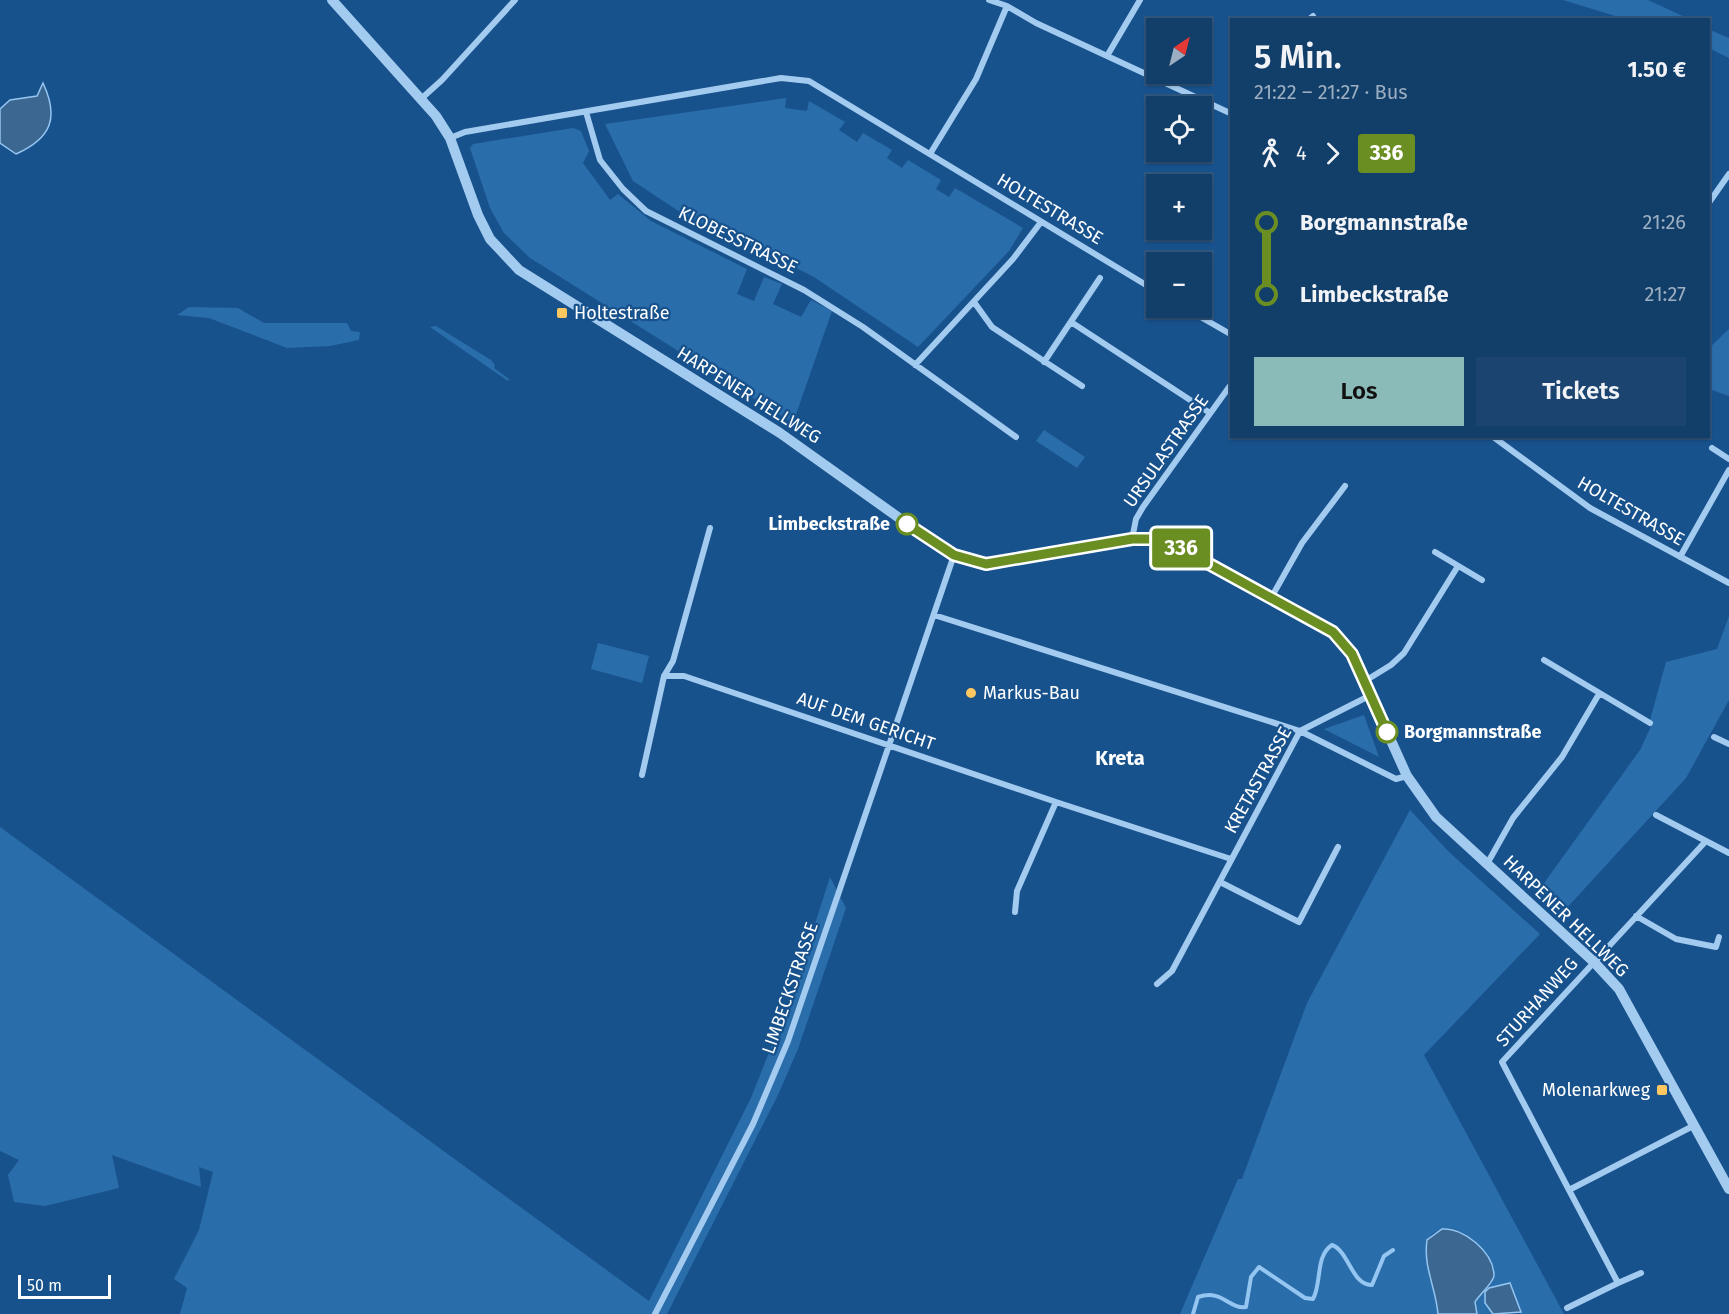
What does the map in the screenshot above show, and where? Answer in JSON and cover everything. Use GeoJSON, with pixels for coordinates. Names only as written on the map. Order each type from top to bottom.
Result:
{"type":"FeatureCollection","features":[{"type":"Feature","properties":{"kind":"street","name":"HARPENER HELLWEG"},"geometry":{"type":"LineString","coordinates":[[332,0],[422,98],[450,138],[478,215],[490,239],[519,270],[780,433],[954,555],[971,562],[997,563],[1132,539],[1155,539],[1180,548],[1333,632],[1352,654],[1407,776],[1436,818],[1594,962],[1619,989],[1729,1189]]}},
{"type":"Feature","properties":{"kind":"street"},"geometry":{"type":"LineString","coordinates":[[422,98],[442,80],[515,0]]}},
{"type":"Feature","properties":{"kind":"street"},"geometry":{"type":"LineString","coordinates":[[989,0],[1008,6],[1036,23],[1230,113]]}},
{"type":"Feature","properties":{"kind":"street"},"geometry":{"type":"LineString","coordinates":[[1107,56],[1140,0]]}},
{"type":"Feature","properties":{"kind":"street"},"geometry":{"type":"LineString","coordinates":[[930,154],[976,79],[1008,6]]}},
{"type":"Feature","properties":{"kind":"street","name":"HOLTESTRASSE"},"geometry":{"type":"LineString","coordinates":[[450,138],[465,132],[782,78],[801,79],[1146,285]]}},
{"type":"Feature","properties":{"kind":"street","name":"KLOBESSTRASSE"},"geometry":{"type":"LineString","coordinates":[[586,112],[600,160],[623,189],[646,211],[800,287],[1016,437]]}},
{"type":"Feature","properties":{"kind":"street"},"geometry":{"type":"LineString","coordinates":[[1710,201],[1729,174]]}},
{"type":"Feature","properties":{"kind":"street"},"geometry":{"type":"LineString","coordinates":[[915,365],[1013,259],[1041,222]]}},
{"type":"Feature","properties":{"kind":"street"},"geometry":{"type":"LineString","coordinates":[[1044,362],[1100,278]]}},
{"type":"Feature","properties":{"kind":"street"},"geometry":{"type":"LineString","coordinates":[[974,302],[992,327],[1082,386]]}},
{"type":"Feature","properties":{"kind":"street"},"geometry":{"type":"LineString","coordinates":[[1202,318],[1230,334]]}},
{"type":"Feature","properties":{"kind":"street"},"geometry":{"type":"LineString","coordinates":[[1071,322],[1210,413]]}},
{"type":"Feature","properties":{"kind":"street","name":"URSULASTRASSE"},"geometry":{"type":"LineString","coordinates":[[1132,539],[1136,519],[1143,507],[1230,386]]}},
{"type":"Feature","properties":{"kind":"street","name":"HOLTESTRASSE"},"geometry":{"type":"LineString","coordinates":[[1495,438],[1590,508],[1729,583]]}},
{"type":"Feature","properties":{"kind":"street"},"geometry":{"type":"LineString","coordinates":[[1712,448],[1729,459]]}},
{"type":"Feature","properties":{"kind":"street"},"geometry":{"type":"LineString","coordinates":[[1680,557],[1729,470]]}},
{"type":"Feature","properties":{"kind":"street"},"geometry":{"type":"LineString","coordinates":[[1271,598],[1302,543],[1345,486]]}},
{"type":"Feature","properties":{"kind":"street"},"geometry":{"type":"LineString","coordinates":[[642,775],[664,676],[673,661],[710,528]]}},
{"type":"Feature","properties":{"kind":"street"},"geometry":{"type":"LineString","coordinates":[[1435,552],[1482,580]]}},
{"type":"Feature","properties":{"kind":"street","name":"LIMBECKSTRASSE"},"geometry":{"type":"LineString","coordinates":[[655,1314],[771,1083],[891,745],[954,555]]}},
{"type":"Feature","properties":{"kind":"street"},"geometry":{"type":"LineString","coordinates":[[1365,681],[1404,653],[1458,566]]}},
{"type":"Feature","properties":{"kind":"street"},"geometry":{"type":"LineString","coordinates":[[934,615],[1300,731],[1396,779],[1407,776]]}},
{"type":"Feature","properties":{"kind":"street"},"geometry":{"type":"LineString","coordinates":[[1544,660],[1650,723]]}},
{"type":"Feature","properties":{"kind":"street","name":"AUF DEM GERICHT"},"geometry":{"type":"LineString","coordinates":[[664,676],[684,676],[1232,859]]}},
{"type":"Feature","properties":{"kind":"street"},"geometry":{"type":"LineString","coordinates":[[1487,864],[1513,818],[1562,758],[1599,694]]}},
{"type":"Feature","properties":{"kind":"street","name":"KRETASTRASSE"},"geometry":{"type":"LineString","coordinates":[[1157,984],[1172,971],[1300,731],[1371,695]]}},
{"type":"Feature","properties":{"kind":"street"},"geometry":{"type":"LineString","coordinates":[[1714,736],[1729,744]]}},
{"type":"Feature","properties":{"kind":"street"},"geometry":{"type":"LineString","coordinates":[[1015,912],[1017,891],[1056,802]]}},
{"type":"Feature","properties":{"kind":"street"},"geometry":{"type":"LineString","coordinates":[[1656,815],[1729,854]]}},
{"type":"Feature","properties":{"kind":"street"},"geometry":{"type":"LineString","coordinates":[[1594,962],[1706,842]]}},
{"type":"Feature","properties":{"kind":"street"},"geometry":{"type":"LineString","coordinates":[[1220,882],[1299,922],[1338,847]]}},
{"type":"Feature","properties":{"kind":"street"},"geometry":{"type":"LineString","coordinates":[[1636,916],[1676,939],[1716,947],[1719,937]]}},
{"type":"Feature","properties":{"kind":"street","name":"STURHANWEG"},"geometry":{"type":"LineString","coordinates":[[1594,962],[1502,1062],[1618,1283]]}},
{"type":"Feature","properties":{"kind":"street"},"geometry":{"type":"LineString","coordinates":[[1569,1190],[1695,1125]]}},
{"type":"Feature","properties":{"kind":"street"},"geometry":{"type":"LineString","coordinates":[[1567,1308],[1641,1273]]}},
{"type":"Feature","properties":{"kind":"shaded area"},"geometry":{"type":"Polygon","coordinates":[[[1563,0],[1648,0],[1687,18],[1622,18],[1563,0]]]}},
{"type":"Feature","properties":{"kind":"shaded area"},"geometry":{"type":"Polygon","coordinates":[[[1710,30],[1729,38],[1729,58],[1710,48],[1710,30]]]}},
{"type":"Feature","properties":{"kind":"shaded area"},"geometry":{"type":"Polygon","coordinates":[[[43,83],[51,106],[49,125],[38,141],[16,154],[0,143],[0,109],[10,100],[37,96],[43,83]]]}},
{"type":"Feature","properties":{"kind":"shaded area"},"geometry":{"type":"Polygon","coordinates":[[[786,98],[785,108],[807,111],[809,101],[845,122],[839,130],[857,142],[863,133],[892,150],[887,158],[902,168],[908,160],[941,180],[936,189],[949,197],[955,188],[1023,228],[1009,251],[918,347],[814,277],[731,235],[689,218],[633,181],[605,124],[786,98]]]}},
{"type":"Feature","properties":{"kind":"shaded area"},"geometry":{"type":"Polygon","coordinates":[[[573,128],[581,131],[589,151],[583,163],[610,200],[618,194],[651,221],[747,269],[737,294],[754,301],[764,277],[782,284],[773,304],[801,317],[811,300],[832,311],[793,423],[530,258],[504,233],[490,208],[470,148],[473,144],[573,128]]]}},
{"type":"Feature","properties":{"kind":"shaded area"},"geometry":{"type":"Polygon","coordinates":[[[189,307],[238,308],[264,323],[347,323],[351,331],[360,332],[359,340],[330,346],[287,348],[209,318],[177,315],[189,307]]]}},
{"type":"Feature","properties":{"kind":"shaded area"},"geometry":{"type":"Polygon","coordinates":[[[436,326],[491,360],[495,365],[494,368],[509,379],[508,381],[430,327],[436,326]]]}},
{"type":"Feature","properties":{"kind":"shaded area"},"geometry":{"type":"Polygon","coordinates":[[[1729,329],[1729,396],[1710,389],[1710,347],[1729,329]]]}},
{"type":"Feature","properties":{"kind":"shaded area"},"geometry":{"type":"Polygon","coordinates":[[[1044,430],[1085,457],[1077,468],[1036,441],[1044,430]]]}},
{"type":"Feature","properties":{"kind":"shaded area"},"geometry":{"type":"Polygon","coordinates":[[[1729,616],[1729,700],[1686,778],[1564,911],[1539,890],[1640,750],[1653,722],[1650,720],[1666,662],[1717,649],[1729,616]]]}},
{"type":"Feature","properties":{"kind":"shaded area"},"geometry":{"type":"Polygon","coordinates":[[[598,643],[649,656],[642,683],[591,669],[598,643]]]}},
{"type":"Feature","properties":{"kind":"shaded area"},"geometry":{"type":"Polygon","coordinates":[[[1364,715],[1379,757],[1324,729],[1364,715]]]}},
{"type":"Feature","properties":{"kind":"shaded area"},"geometry":{"type":"Polygon","coordinates":[[[1410,810],[1449,852],[1540,934],[1424,1055],[1564,1314],[1520,1314],[1510,1283],[1507,1283],[1491,1312],[1493,1314],[1477,1314],[1475,1302],[1492,1280],[1469,1240],[1452,1229],[1442,1229],[1431,1235],[1429,1278],[1437,1295],[1438,1314],[1180,1314],[1238,1179],[1242,1179],[1307,1003],[1410,810]]]}},
{"type":"Feature","properties":{"kind":"shaded area"},"geometry":{"type":"Polygon","coordinates":[[[0,827],[649,1301],[751,1098],[794,989],[830,877],[846,908],[798,1049],[778,1095],[667,1314],[180,1314],[187,1288],[174,1279],[199,1230],[213,1172],[199,1167],[201,1187],[112,1155],[119,1188],[45,1206],[14,1202],[8,1175],[19,1160],[0,1151],[0,827]]]}},
{"type":"Feature","properties":{"kind":"shaded area"},"geometry":{"type":"Polygon","coordinates":[[[1442,1229],[1450,1229],[1468,1237],[1483,1250],[1493,1267],[1493,1279],[1475,1302],[1477,1314],[1438,1314],[1426,1250],[1427,1240],[1442,1229]]]}},
{"type":"Feature","properties":{"kind":"shaded area"},"geometry":{"type":"Polygon","coordinates":[[[1510,1283],[1521,1312],[1493,1314],[1485,1303],[1485,1292],[1489,1288],[1510,1283]]]}},
{"type":"Feature","properties":{"kind":"waterway"},"geometry":{"type":"LineString","coordinates":[[1193,1314],[1198,1297],[1207,1295],[1214,1295],[1234,1305],[1246,1307],[1251,1277],[1259,1267],[1305,1298],[1313,1299],[1323,1256],[1332,1245],[1343,1254],[1360,1280],[1372,1285],[1384,1256],[1393,1250]]}},
{"type":"Feature","properties":{"kind":"bus line","name":"336"},"geometry":{"type":"LineString","coordinates":[[907,524],[954,555],[971,562],[986,564],[1132,539],[1165,541],[1333,632],[1352,654],[1387,732]]}},
{"type":"Feature","properties":{"kind":"place","name":"Holtestraße"},"geometry":{"type":"Point","coordinates":[562,313]}},
{"type":"Feature","properties":{"kind":"place","name":"Limbeckstraße"},"geometry":{"type":"Point","coordinates":[907,524]}},
{"type":"Feature","properties":{"kind":"place","name":"Markus-Bau"},"geometry":{"type":"Point","coordinates":[971,693]}},
{"type":"Feature","properties":{"kind":"place","name":"Borgmannstraße"},"geometry":{"type":"Point","coordinates":[1387,732]}},
{"type":"Feature","properties":{"kind":"place","name":"Molenarkweg"},"geometry":{"type":"Point","coordinates":[1662,1090]}},
{"type":"Feature","properties":{"kind":"district","name":"Kreta"},"geometry":{"type":"Point","coordinates":[1120,758]}}]}
